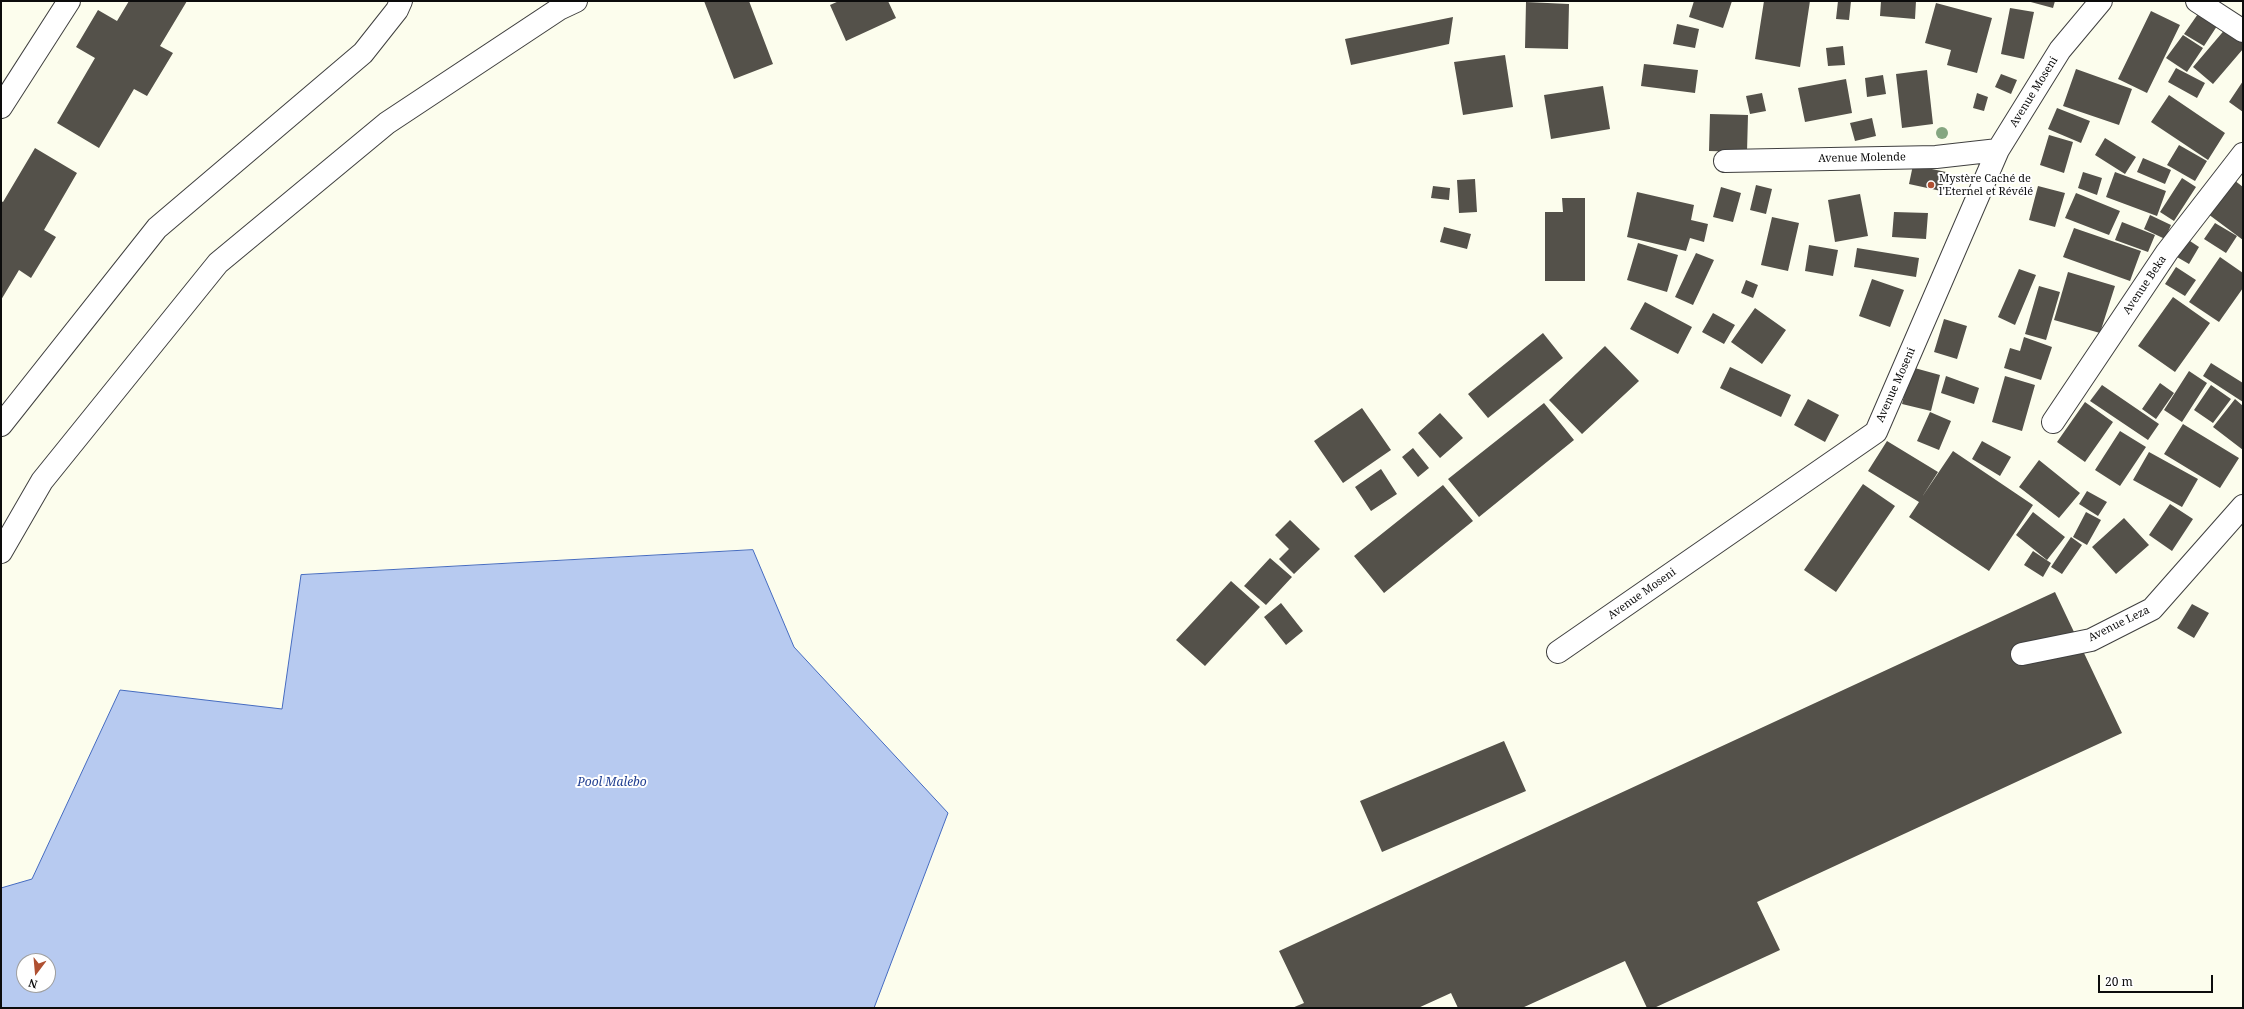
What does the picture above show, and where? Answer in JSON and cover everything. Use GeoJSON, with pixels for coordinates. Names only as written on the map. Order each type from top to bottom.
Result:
{"type":"FeatureCollection","features":[{"type":"Feature","properties":{"kind":"street"},"geometry":{"type":"LineString","coordinates":[[1,107],[69,1]]}},
{"type":"Feature","properties":{"kind":"street"},"geometry":{"type":"LineString","coordinates":[[1,425],[157,228],[362,53],[396,10],[401,1]]}},
{"type":"Feature","properties":{"kind":"street"},"geometry":{"type":"LineString","coordinates":[[1,552],[42,481],[218,262],[387,123],[559,9],[576,1]]}},
{"type":"Feature","properties":{"kind":"street","name":"Avenue Moseni"},"geometry":{"type":"LineString","coordinates":[[1558,652],[1876,432],[1998,150],[2060,50],[2101,1]]}},
{"type":"Feature","properties":{"kind":"street"},"geometry":{"type":"LineString","coordinates":[[2197,1],[2243,31]]}},
{"type":"Feature","properties":{"kind":"street","name":"Avenue Molende"},"geometry":{"type":"LineString","coordinates":[[1725,161],[1936,156],[1998,150]]}},
{"type":"Feature","properties":{"kind":"street","name":"Avenue Beka"},"geometry":{"type":"LineString","coordinates":[[2053,422],[2167,252],[2243,154]]}},
{"type":"Feature","properties":{"kind":"street","name":"Avenue Leza"},"geometry":{"type":"LineString","coordinates":[[2022,654],[2091,640],[2152,609],[2243,506]]}},
{"type":"Feature","properties":{"kind":"water","name":"Pool Malebo"},"geometry":{"type":"Polygon","coordinates":[[[753,550],[794,647],[948,813],[874,1008],[1,1008],[1,888],[32,879],[120,690],[282,709],[301,575],[753,550]]]}},
{"type":"Feature","properties":{"kind":"building"},"geometry":{"type":"Polygon","coordinates":[[[129,1],[187,1],[160,46],[173,53],[147,96],[134,89],[99,148],[57,123],[95,58],[76,47],[98,10],[117,21],[129,1]]]}},
{"type":"Feature","properties":{"kind":"building"},"geometry":{"type":"Polygon","coordinates":[[[704,1],[749,1],[773,64],[734,79],[704,1]]]}},
{"type":"Feature","properties":{"kind":"building"},"geometry":{"type":"Polygon","coordinates":[[[839,1],[888,1],[896,18],[846,41],[830,5],[839,1]]]}},
{"type":"Feature","properties":{"kind":"building"},"geometry":{"type":"Polygon","coordinates":[[[1694,1],[1732,1],[1723,28],[1689,17],[1694,1]]]}},
{"type":"Feature","properties":{"kind":"building"},"geometry":{"type":"Polygon","coordinates":[[[1764,1],[1810,1],[1800,67],[1755,59],[1764,1]]]}},
{"type":"Feature","properties":{"kind":"building"},"geometry":{"type":"Polygon","coordinates":[[[1838,1],[1851,1],[1849,20],[1836,19],[1838,1]]]}},
{"type":"Feature","properties":{"kind":"building"},"geometry":{"type":"Polygon","coordinates":[[[1881,1],[1916,1],[1915,19],[1880,16],[1881,1]]]}},
{"type":"Feature","properties":{"kind":"building"},"geometry":{"type":"Polygon","coordinates":[[[2027,1],[2055,1],[2053,8],[2027,1]]]}},
{"type":"Feature","properties":{"kind":"building"},"geometry":{"type":"Polygon","coordinates":[[[1526,2],[1569,4],[1568,49],[1525,48],[1526,2]]]}},
{"type":"Feature","properties":{"kind":"building"},"geometry":{"type":"Polygon","coordinates":[[[1936,3],[1992,18],[1977,73],[1947,65],[1951,50],[1925,43],[1936,3]]]}},
{"type":"Feature","properties":{"kind":"building"},"geometry":{"type":"Polygon","coordinates":[[[2010,8],[2034,12],[2024,59],[2001,54],[2010,8]]]}},
{"type":"Feature","properties":{"kind":"building"},"geometry":{"type":"Polygon","coordinates":[[[2151,11],[2180,25],[2147,93],[2118,79],[2151,11]]]}},
{"type":"Feature","properties":{"kind":"building"},"geometry":{"type":"Polygon","coordinates":[[[2200,11],[2219,23],[2204,46],[2184,34],[2200,11]]]}},
{"type":"Feature","properties":{"kind":"building"},"geometry":{"type":"Polygon","coordinates":[[[1453,17],[1449,44],[1351,65],[1345,39],[1453,17]]]}},
{"type":"Feature","properties":{"kind":"building"},"geometry":{"type":"Polygon","coordinates":[[[1677,24],[1699,29],[1695,48],[1673,44],[1677,24]]]}},
{"type":"Feature","properties":{"kind":"building"},"geometry":{"type":"Polygon","coordinates":[[[2227,27],[2243,41],[2243,49],[2213,84],[2193,67],[2227,27]]]}},
{"type":"Feature","properties":{"kind":"building"},"geometry":{"type":"Polygon","coordinates":[[[2183,35],[2203,48],[2187,72],[2166,58],[2183,35]]]}},
{"type":"Feature","properties":{"kind":"building"},"geometry":{"type":"Polygon","coordinates":[[[1843,46],[1845,65],[1828,66],[1826,48],[1843,46]]]}},
{"type":"Feature","properties":{"kind":"building"},"geometry":{"type":"Polygon","coordinates":[[[1505,55],[1513,107],[1463,115],[1454,62],[1505,55]]]}},
{"type":"Feature","properties":{"kind":"building"},"geometry":{"type":"Polygon","coordinates":[[[1644,64],[1698,70],[1695,93],[1641,86],[1644,64]]]}},
{"type":"Feature","properties":{"kind":"building"},"geometry":{"type":"Polygon","coordinates":[[[2176,68],[2205,83],[2197,98],[2168,82],[2176,68]]]}},
{"type":"Feature","properties":{"kind":"building"},"geometry":{"type":"Polygon","coordinates":[[[2076,69],[2132,89],[2119,125],[2063,106],[2076,69]]]}},
{"type":"Feature","properties":{"kind":"building"},"geometry":{"type":"Polygon","coordinates":[[[1927,70],[1933,124],[1902,128],[1896,74],[1927,70]]]}},
{"type":"Feature","properties":{"kind":"building"},"geometry":{"type":"Polygon","coordinates":[[[2001,74],[2017,80],[2011,94],[1995,87],[2001,74]]]}},
{"type":"Feature","properties":{"kind":"building"},"geometry":{"type":"Polygon","coordinates":[[[1883,75],[1886,94],[1867,97],[1865,78],[1883,75]]]}},
{"type":"Feature","properties":{"kind":"building"},"geometry":{"type":"Polygon","coordinates":[[[1846,79],[1852,113],[1805,122],[1798,88],[1846,79]]]}},
{"type":"Feature","properties":{"kind":"building"},"geometry":{"type":"Polygon","coordinates":[[[2243,81],[2243,112],[2229,102],[2243,81]]]}},
{"type":"Feature","properties":{"kind":"building"},"geometry":{"type":"Polygon","coordinates":[[[1603,86],[1610,129],[1551,139],[1544,95],[1603,86]]]}},
{"type":"Feature","properties":{"kind":"building"},"geometry":{"type":"Polygon","coordinates":[[[1762,93],[1766,111],[1750,114],[1746,96],[1762,93]]]}},
{"type":"Feature","properties":{"kind":"building"},"geometry":{"type":"Polygon","coordinates":[[[1977,93],[1988,97],[1984,111],[1973,108],[1977,93]]]}},
{"type":"Feature","properties":{"kind":"building"},"geometry":{"type":"Polygon","coordinates":[[[2169,95],[2225,133],[2208,160],[2151,122],[2169,95]]]}},
{"type":"Feature","properties":{"kind":"building"},"geometry":{"type":"Polygon","coordinates":[[[2057,108],[2090,121],[2081,143],[2048,129],[2057,108]]]}},
{"type":"Feature","properties":{"kind":"building"},"geometry":{"type":"Polygon","coordinates":[[[1710,114],[1748,115],[1747,152],[1709,151],[1710,114]]]}},
{"type":"Feature","properties":{"kind":"building"},"geometry":{"type":"Polygon","coordinates":[[[1872,118],[1876,136],[1855,141],[1850,123],[1872,118]]]}},
{"type":"Feature","properties":{"kind":"building"},"geometry":{"type":"Polygon","coordinates":[[[2049,135],[2073,142],[2064,173],[2040,165],[2049,135]]]}},
{"type":"Feature","properties":{"kind":"building"},"geometry":{"type":"Polygon","coordinates":[[[2105,138],[2136,157],[2125,174],[2095,155],[2105,138]]]}},
{"type":"Feature","properties":{"kind":"building"},"geometry":{"type":"Polygon","coordinates":[[[2179,145],[2207,161],[2195,181],[2167,165],[2179,145]]]}},
{"type":"Feature","properties":{"kind":"building"},"geometry":{"type":"Polygon","coordinates":[[[35,148],[77,173],[44,230],[56,237],[31,278],[19,270],[1,300],[1,201],[3,202],[35,148]]]}},
{"type":"Feature","properties":{"kind":"building"},"geometry":{"type":"Polygon","coordinates":[[[2143,158],[2171,170],[2165,184],[2137,172],[2143,158]]]}},
{"type":"Feature","properties":{"kind":"building"},"geometry":{"type":"Polygon","coordinates":[[[1913,165],[1946,172],[1941,191],[1909,184],[1913,165]]]}},
{"type":"Feature","properties":{"kind":"building"},"geometry":{"type":"Polygon","coordinates":[[[2083,172],[2102,178],[2097,195],[2078,188],[2083,172]]]}},
{"type":"Feature","properties":{"kind":"building"},"geometry":{"type":"Polygon","coordinates":[[[2115,172],[2166,191],[2157,216],[2106,197],[2115,172]]]}},
{"type":"Feature","properties":{"kind":"building"},"geometry":{"type":"Polygon","coordinates":[[[2182,178],[2196,187],[2174,221],[2160,212],[2182,178]]]}},
{"type":"Feature","properties":{"kind":"building"},"geometry":{"type":"Polygon","coordinates":[[[1475,179],[1477,212],[1459,213],[1457,180],[1475,179]]]}},
{"type":"Feature","properties":{"kind":"building"},"geometry":{"type":"Polygon","coordinates":[[[2234,180],[2243,187],[2243,240],[2208,214],[2234,180]]]}},
{"type":"Feature","properties":{"kind":"building"},"geometry":{"type":"Polygon","coordinates":[[[1756,185],[1772,189],[1766,214],[1750,210],[1756,185]]]}},
{"type":"Feature","properties":{"kind":"building"},"geometry":{"type":"Polygon","coordinates":[[[1433,186],[1450,188],[1449,200],[1431,198],[1433,186]]]}},
{"type":"Feature","properties":{"kind":"building"},"geometry":{"type":"Polygon","coordinates":[[[2038,186],[2065,193],[2055,227],[2029,220],[2038,186]]]}},
{"type":"Feature","properties":{"kind":"building"},"geometry":{"type":"Polygon","coordinates":[[[1721,187],[1741,193],[1733,222],[1713,217],[1721,187]]]}},
{"type":"Feature","properties":{"kind":"building"},"geometry":{"type":"Polygon","coordinates":[[[1637,192],[1694,205],[1691,220],[1708,224],[1704,242],[1690,238],[1686,251],[1627,237],[1637,192]]]}},
{"type":"Feature","properties":{"kind":"building"},"geometry":{"type":"Polygon","coordinates":[[[2076,193],[2120,211],[2109,235],[2065,218],[2076,193]]]}},
{"type":"Feature","properties":{"kind":"building"},"geometry":{"type":"Polygon","coordinates":[[[1860,194],[1868,236],[1835,242],[1828,200],[1860,194]]]}},
{"type":"Feature","properties":{"kind":"building"},"geometry":{"type":"Polygon","coordinates":[[[1562,198],[1585,198],[1585,281],[1545,281],[1545,212],[1563,212],[1562,198]]]}},
{"type":"Feature","properties":{"kind":"building"},"geometry":{"type":"Polygon","coordinates":[[[1894,212],[1928,213],[1926,239],[1892,237],[1894,212]]]}},
{"type":"Feature","properties":{"kind":"building"},"geometry":{"type":"Polygon","coordinates":[[[2150,215],[2171,225],[2165,239],[2144,229],[2150,215]]]}},
{"type":"Feature","properties":{"kind":"building"},"geometry":{"type":"Polygon","coordinates":[[[1772,217],[1799,223],[1788,271],[1761,265],[1772,217]]]}},
{"type":"Feature","properties":{"kind":"building"},"geometry":{"type":"Polygon","coordinates":[[[2122,222],[2155,235],[2148,252],[2115,240],[2122,222]]]}},
{"type":"Feature","properties":{"kind":"building"},"geometry":{"type":"Polygon","coordinates":[[[2215,223],[2237,236],[2226,253],[2204,239],[2215,223]]]}},
{"type":"Feature","properties":{"kind":"building"},"geometry":{"type":"Polygon","coordinates":[[[1444,227],[1471,234],[1467,249],[1440,242],[1444,227]]]}},
{"type":"Feature","properties":{"kind":"building"},"geometry":{"type":"Polygon","coordinates":[[[2074,228],[2141,251],[2130,281],[2063,257],[2074,228]]]}},
{"type":"Feature","properties":{"kind":"building"},"geometry":{"type":"Polygon","coordinates":[[[2187,239],[2199,247],[2189,264],[2177,257],[2187,239]]]}},
{"type":"Feature","properties":{"kind":"building"},"geometry":{"type":"Polygon","coordinates":[[[1638,243],[1678,255],[1667,292],[1627,280],[1638,243]]]}},
{"type":"Feature","properties":{"kind":"building"},"geometry":{"type":"Polygon","coordinates":[[[1809,245],[1838,250],[1833,276],[1805,271],[1809,245]]]}},
{"type":"Feature","properties":{"kind":"building"},"geometry":{"type":"Polygon","coordinates":[[[1857,248],[1919,258],[1916,277],[1854,267],[1857,248]]]}},
{"type":"Feature","properties":{"kind":"building"},"geometry":{"type":"Polygon","coordinates":[[[1696,253],[1714,260],[1693,305],[1675,297],[1696,253]]]}},
{"type":"Feature","properties":{"kind":"building"},"geometry":{"type":"Polygon","coordinates":[[[2220,257],[2243,273],[2243,288],[2219,322],[2189,302],[2220,257]]]}},
{"type":"Feature","properties":{"kind":"building"},"geometry":{"type":"Polygon","coordinates":[[[2176,267],[2196,280],[2185,296],[2165,284],[2176,267]]]}},
{"type":"Feature","properties":{"kind":"building"},"geometry":{"type":"Polygon","coordinates":[[[2019,269],[2036,275],[2015,325],[1998,317],[2019,269]]]}},
{"type":"Feature","properties":{"kind":"building"},"geometry":{"type":"Polygon","coordinates":[[[2068,272],[2115,286],[2100,333],[2054,320],[2068,272]]]}},
{"type":"Feature","properties":{"kind":"building"},"geometry":{"type":"Polygon","coordinates":[[[1872,279],[1904,290],[1890,327],[1859,316],[1872,279]]]}},
{"type":"Feature","properties":{"kind":"building"},"geometry":{"type":"Polygon","coordinates":[[[1746,280],[1758,285],[1753,298],[1741,293],[1746,280]]]}},
{"type":"Feature","properties":{"kind":"building"},"geometry":{"type":"Polygon","coordinates":[[[2039,286],[2060,292],[2046,340],[2025,334],[2039,286]]]}},
{"type":"Feature","properties":{"kind":"building"},"geometry":{"type":"Polygon","coordinates":[[[2173,297],[2210,323],[2175,372],[2138,346],[2173,297]]]}},
{"type":"Feature","properties":{"kind":"building"},"geometry":{"type":"Polygon","coordinates":[[[1645,302],[1692,327],[1678,354],[1630,329],[1645,302]]]}},
{"type":"Feature","properties":{"kind":"building"},"geometry":{"type":"Polygon","coordinates":[[[1755,308],[1786,330],[1762,364],[1731,342],[1755,308]]]}},
{"type":"Feature","properties":{"kind":"building"},"geometry":{"type":"Polygon","coordinates":[[[1713,313],[1735,325],[1724,344],[1702,332],[1713,313]]]}},
{"type":"Feature","properties":{"kind":"building"},"geometry":{"type":"Polygon","coordinates":[[[1944,319],[1967,326],[1957,359],[1934,352],[1944,319]]]}},
{"type":"Feature","properties":{"kind":"building"},"geometry":{"type":"Polygon","coordinates":[[[1543,333],[1563,358],[1488,418],[1468,394],[1543,333]]]}},
{"type":"Feature","properties":{"kind":"building"},"geometry":{"type":"Polygon","coordinates":[[[2024,337],[2052,347],[2041,380],[2004,368],[2010,348],[2020,351],[2024,337]]]}},
{"type":"Feature","properties":{"kind":"building"},"geometry":{"type":"Polygon","coordinates":[[[1605,346],[1639,381],[1582,434],[1549,400],[1605,346]]]}},
{"type":"Feature","properties":{"kind":"building"},"geometry":{"type":"Polygon","coordinates":[[[2211,363],[2243,383],[2243,402],[2203,376],[2211,363]]]}},
{"type":"Feature","properties":{"kind":"building"},"geometry":{"type":"Polygon","coordinates":[[[1730,367],[1791,395],[1781,417],[1720,388],[1730,367]]]}},
{"type":"Feature","properties":{"kind":"building"},"geometry":{"type":"Polygon","coordinates":[[[1911,367],[1940,375],[1931,411],[1902,404],[1911,367]]]}},
{"type":"Feature","properties":{"kind":"building"},"geometry":{"type":"Polygon","coordinates":[[[2189,371],[2207,383],[2182,422],[2164,410],[2189,371]]]}},
{"type":"Feature","properties":{"kind":"building"},"geometry":{"type":"Polygon","coordinates":[[[1946,376],[1979,388],[1974,404],[1941,393],[1946,376]]]}},
{"type":"Feature","properties":{"kind":"building"},"geometry":{"type":"Polygon","coordinates":[[[2005,376],[2035,385],[2022,431],[1992,422],[2005,376]]]}},
{"type":"Feature","properties":{"kind":"building"},"geometry":{"type":"Polygon","coordinates":[[[2160,383],[2174,393],[2156,419],[2142,409],[2160,383]]]}},
{"type":"Feature","properties":{"kind":"building"},"geometry":{"type":"Polygon","coordinates":[[[2102,385],[2159,424],[2148,440],[2090,401],[2102,385]]]}},
{"type":"Feature","properties":{"kind":"building"},"geometry":{"type":"Polygon","coordinates":[[[2211,385],[2231,399],[2213,423],[2194,410],[2211,385]]]}},
{"type":"Feature","properties":{"kind":"building"},"geometry":{"type":"Polygon","coordinates":[[[1808,399],[1839,415],[1825,442],[1794,425],[1808,399]]]}},
{"type":"Feature","properties":{"kind":"building"},"geometry":{"type":"Polygon","coordinates":[[[2235,399],[2243,406],[2243,450],[2213,427],[2235,399]]]}},
{"type":"Feature","properties":{"kind":"building"},"geometry":{"type":"Polygon","coordinates":[[[2085,402],[2113,422],[2085,462],[2057,442],[2085,402]]]}},
{"type":"Feature","properties":{"kind":"building"},"geometry":{"type":"Polygon","coordinates":[[[1544,403],[1574,440],[1479,517],[1448,479],[1544,403]]]}},
{"type":"Feature","properties":{"kind":"building"},"geometry":{"type":"Polygon","coordinates":[[[1362,408],[1391,450],[1343,483],[1314,441],[1362,408]]]}},
{"type":"Feature","properties":{"kind":"building"},"geometry":{"type":"Polygon","coordinates":[[[1930,412],[1951,421],[1939,450],[1917,441],[1930,412]]]}},
{"type":"Feature","properties":{"kind":"building"},"geometry":{"type":"Polygon","coordinates":[[[1440,413],[1463,438],[1440,458],[1418,433],[1440,413]]]}},
{"type":"Feature","properties":{"kind":"building"},"geometry":{"type":"Polygon","coordinates":[[[2183,424],[2239,458],[2220,488],[2164,454],[2183,424]]]}},
{"type":"Feature","properties":{"kind":"building"},"geometry":{"type":"Polygon","coordinates":[[[2120,431],[2146,447],[2120,486],[2095,470],[2120,431]]]}},
{"type":"Feature","properties":{"kind":"building"},"geometry":{"type":"Polygon","coordinates":[[[1887,441],[1938,472],[1922,497],[1953,451],[2033,505],[1989,571],[1909,517],[1919,502],[1868,471],[1887,441]]]}},
{"type":"Feature","properties":{"kind":"building"},"geometry":{"type":"Polygon","coordinates":[[[1982,441],[2011,457],[2000,476],[1972,459],[1982,441]]]}},
{"type":"Feature","properties":{"kind":"building"},"geometry":{"type":"Polygon","coordinates":[[[1413,448],[1429,468],[1418,477],[1402,457],[1413,448]]]}},
{"type":"Feature","properties":{"kind":"building"},"geometry":{"type":"Polygon","coordinates":[[[2149,452],[2198,479],[2182,507],[2133,480],[2149,452]]]}},
{"type":"Feature","properties":{"kind":"building"},"geometry":{"type":"Polygon","coordinates":[[[2039,460],[2080,493],[2059,518],[2019,487],[2039,460]]]}},
{"type":"Feature","properties":{"kind":"building"},"geometry":{"type":"Polygon","coordinates":[[[1381,469],[1397,494],[1371,511],[1355,487],[1381,469]]]}},
{"type":"Feature","properties":{"kind":"building"},"geometry":{"type":"Polygon","coordinates":[[[1863,484],[1895,506],[1836,592],[1804,570],[1863,484]]]}},
{"type":"Feature","properties":{"kind":"building"},"geometry":{"type":"Polygon","coordinates":[[[1443,485],[1473,521],[1384,593],[1354,556],[1443,485]]]}},
{"type":"Feature","properties":{"kind":"building"},"geometry":{"type":"Polygon","coordinates":[[[2087,491],[2107,502],[2098,516],[2079,504],[2087,491]]]}},
{"type":"Feature","properties":{"kind":"building"},"geometry":{"type":"Polygon","coordinates":[[[2170,504],[2193,519],[2172,551],[2149,535],[2170,504]]]}},
{"type":"Feature","properties":{"kind":"building"},"geometry":{"type":"Polygon","coordinates":[[[2033,512],[2065,537],[2047,560],[2016,535],[2033,512]]]}},
{"type":"Feature","properties":{"kind":"building"},"geometry":{"type":"Polygon","coordinates":[[[2086,512],[2101,520],[2087,545],[2073,537],[2086,512]]]}},
{"type":"Feature","properties":{"kind":"building"},"geometry":{"type":"Polygon","coordinates":[[[2124,518],[2149,545],[2116,574],[2092,547],[2124,518]]]}},
{"type":"Feature","properties":{"kind":"building"},"geometry":{"type":"Polygon","coordinates":[[[1290,520],[1320,549],[1294,574],[1279,559],[1289,549],[1275,535],[1290,520]]]}},
{"type":"Feature","properties":{"kind":"building"},"geometry":{"type":"Polygon","coordinates":[[[2071,537],[2082,545],[2062,574],[2051,567],[2071,537]]]}},
{"type":"Feature","properties":{"kind":"building"},"geometry":{"type":"Polygon","coordinates":[[[2033,551],[2051,563],[2043,577],[2024,565],[2033,551]]]}},
{"type":"Feature","properties":{"kind":"building"},"geometry":{"type":"Polygon","coordinates":[[[1270,558],[1292,577],[1266,605],[1244,586],[1270,558]]]}},
{"type":"Feature","properties":{"kind":"building"},"geometry":{"type":"Polygon","coordinates":[[[1231,581],[1260,607],[1205,666],[1176,640],[1231,581]]]}},
{"type":"Feature","properties":{"kind":"building"},"geometry":{"type":"Polygon","coordinates":[[[2055,592],[2122,733],[1757,902],[1780,950],[1654,1008],[1647,1008],[1625,961],[1522,1008],[1458,1008],[1451,993],[1418,1008],[1292,1008],[1304,1003],[1279,951],[2055,592]]]}},
{"type":"Feature","properties":{"kind":"building"},"geometry":{"type":"Polygon","coordinates":[[[1281,603],[1303,631],[1286,645],[1264,617],[1281,603]]]}},
{"type":"Feature","properties":{"kind":"building"},"geometry":{"type":"Polygon","coordinates":[[[2192,604],[2209,613],[2194,638],[2177,628],[2192,604]]]}},
{"type":"Feature","properties":{"kind":"building"},"geometry":{"type":"Polygon","coordinates":[[[1504,741],[1526,791],[1382,852],[1360,801],[1504,741]]]}},
{"type":"Feature","properties":{"kind":"place","name":"Mystère Caché de l'Eternel et Révélé"},"geometry":{"type":"Point","coordinates":[1931,185]}}]}
